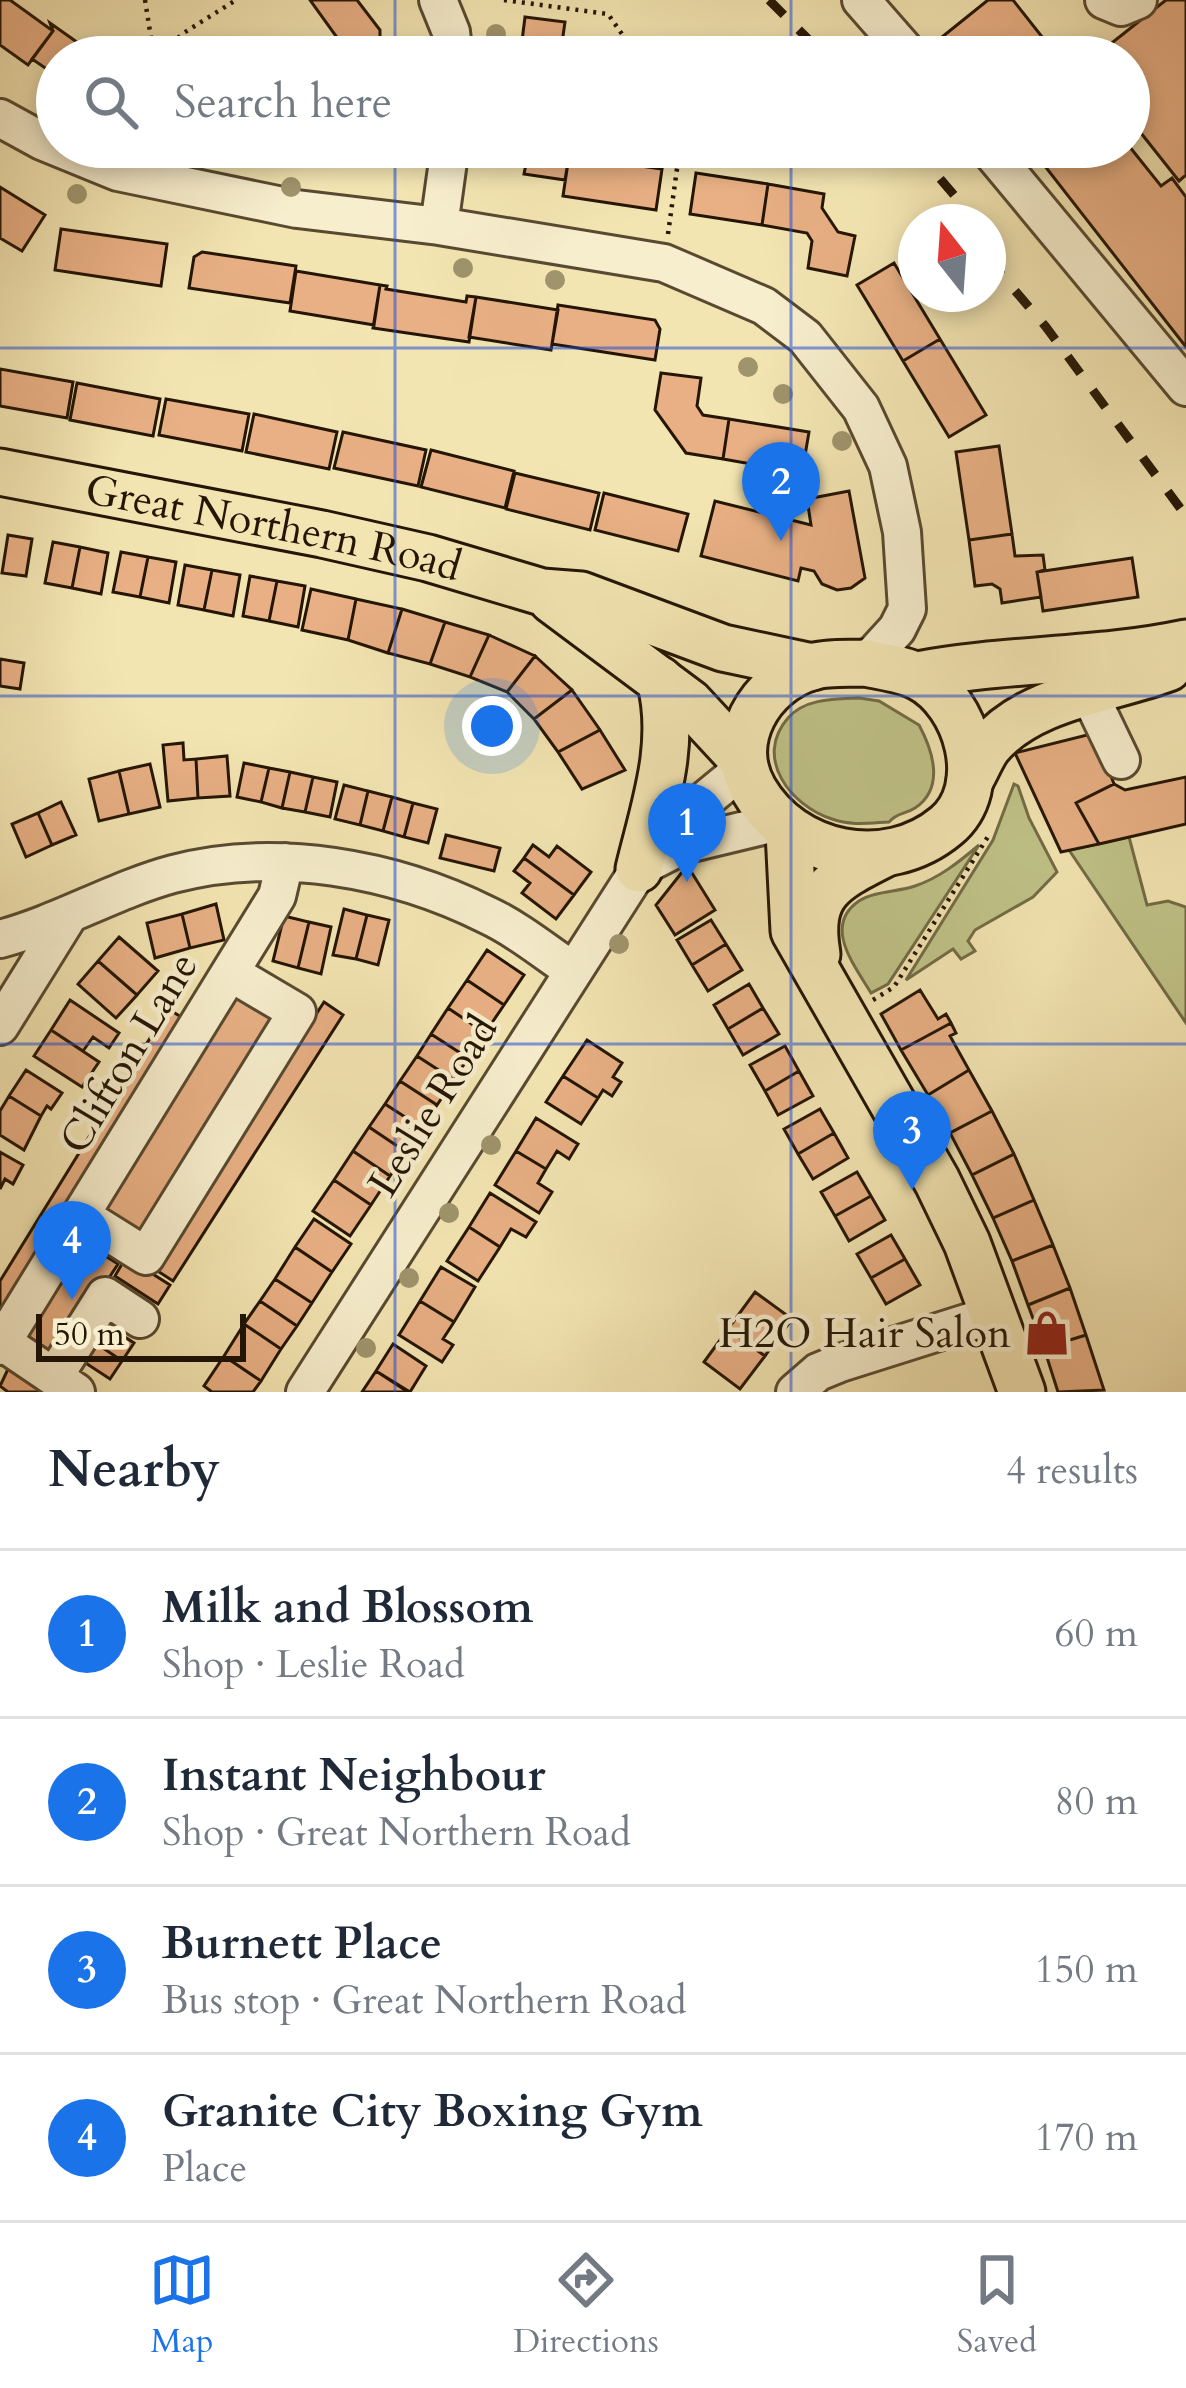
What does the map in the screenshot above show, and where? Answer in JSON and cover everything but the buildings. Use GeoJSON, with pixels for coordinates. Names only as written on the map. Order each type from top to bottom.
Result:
{"type":"FeatureCollection","features":[{"type":"Feature","properties":{"kind":"main road","name":"Great Northern Road"},"geometry":{"type":"LineString","coordinates":[[0,472],[322,534],[450,564],[542,592],[581,595],[724,648],[812,667]]}},
{"type":"Feature","properties":{"kind":"main road","name":"Great Northern Road"},"geometry":{"type":"LineString","coordinates":[[542,592],[689,703],[743,763]]}},
{"type":"Feature","properties":{"kind":"main road"},"geometry":{"type":"LineString","coordinates":[[889,852],[839,852],[784,827],[752,788],[743,763],[752,714],[768,693],[812,667],[866,663],[917,675],[1033,659],[1098,658],[1186,644]]}},
{"type":"Feature","properties":{"kind":"main road"},"geometry":{"type":"LineString","coordinates":[[822,981],[812,926],[822,896],[849,872],[945,827],[959,812],[988,747],[1008,730],[1060,702],[1186,659]]}},
{"type":"Feature","properties":{"kind":"main road"},"geometry":{"type":"LineString","coordinates":[[917,675],[954,709],[966,736],[970,780]]}},
{"type":"Feature","properties":{"kind":"main road"},"geometry":{"type":"LineString","coordinates":[[639,869],[667,742],[669,713],[660,680]]}},
{"type":"Feature","properties":{"kind":"main road"},"geometry":{"type":"LineString","coordinates":[[784,827],[794,932],[937,1181],[995,1314],[1022,1392]]}},
{"type":"Feature","properties":{"kind":"street"},"geometry":{"type":"LineString","coordinates":[[438,0],[451,36]]}},
{"type":"Feature","properties":{"kind":"street"},"geometry":{"type":"LineString","coordinates":[[861,0],[893,36]]}},
{"type":"Feature","properties":{"kind":"street"},"geometry":{"type":"LineString","coordinates":[[1104,0],[1121,7],[1138,0]]}},
{"type":"Feature","properties":{"kind":"street"},"geometry":{"type":"LineString","coordinates":[[0,118],[36,139]]}},
{"type":"Feature","properties":{"kind":"street"},"geometry":{"type":"LineString","coordinates":[[108,168],[297,209],[439,226],[664,263],[710,280],[778,316],[805,337],[860,408],[889,466],[902,532],[907,609],[898,629],[866,663]]}},
{"type":"Feature","properties":{"kind":"street"},"geometry":{"type":"LineString","coordinates":[[439,226],[446,168]]}},
{"type":"Feature","properties":{"kind":"street"},"geometry":{"type":"LineString","coordinates":[[1004,168],[1186,387]]}},
{"type":"Feature","properties":{"kind":"street"},"geometry":{"type":"LineString","coordinates":[[1096,692],[1096,708],[1120,760]]}},
{"type":"Feature","properties":{"kind":"street","name":"Leslie Road"},"geometry":{"type":"LineString","coordinates":[[305,1392],[639,869],[676,824],[743,763]]}},
{"type":"Feature","properties":{"kind":"street","name":"Leslie Road"},"geometry":{"type":"LineString","coordinates":[[639,869],[683,844],[784,827]]}},
{"type":"Feature","properties":{"kind":"street"},"geometry":{"type":"LineString","coordinates":[[0,939],[170,874],[226,864],[285,862],[406,880],[490,916],[572,970]]}},
{"type":"Feature","properties":{"kind":"street","name":"Clifton Lane"},"geometry":{"type":"LineString","coordinates":[[1,1344],[277,896],[285,862]]}},
{"type":"Feature","properties":{"kind":"street"},"geometry":{"type":"LineString","coordinates":[[0,1026],[69,915]]}},
{"type":"Feature","properties":{"kind":"street"},"geometry":{"type":"LineString","coordinates":[[82,1216],[146,1256],[297,1012],[231,973]]}},
{"type":"Feature","properties":{"kind":"street"},"geometry":{"type":"LineString","coordinates":[[1,1344],[65,1384],[105,1296],[140,1319]]}},
{"type":"Feature","properties":{"kind":"street"},"geometry":{"type":"LineString","coordinates":[[794,1392],[818,1372],[840,1363],[995,1314]]}},
{"type":"Feature","properties":{"kind":"path"},"geometry":{"type":"LineString","coordinates":[[146,0],[153,36]]}},
{"type":"Feature","properties":{"kind":"path"},"geometry":{"type":"LineString","coordinates":[[180,36],[236,0]]}},
{"type":"Feature","properties":{"kind":"path"},"geometry":{"type":"LineString","coordinates":[[504,0],[608,14],[623,36]]}},
{"type":"Feature","properties":{"kind":"path"},"geometry":{"type":"LineString","coordinates":[[664,263],[677,168]]}},
{"type":"Feature","properties":{"kind":"path"},"geometry":{"type":"LineString","coordinates":[[866,1005],[893,987],[988,841],[992,826]]}},
{"type":"Feature","properties":{"kind":"green space"},"geometry":{"type":"Polygon","coordinates":[[[821,701],[879,701],[919,725],[932,757],[933,780],[924,800],[889,822],[846,823],[817,813],[791,792],[776,764],[778,733],[795,711],[821,701]]]}},
{"type":"Feature","properties":{"kind":"green space"},"geometry":{"type":"Polygon","coordinates":[[[1014,784],[1057,872],[1033,897],[975,930],[968,941],[975,951],[961,959],[953,949],[906,980],[993,840],[1014,784]]]}},
{"type":"Feature","properties":{"kind":"green space"},"geometry":{"type":"Polygon","coordinates":[[[1129,837],[1147,905],[1168,901],[1186,907],[1186,1023],[1069,850],[1129,837]]]}},
{"type":"Feature","properties":{"kind":"green space"},"geometry":{"type":"Polygon","coordinates":[[[979,845],[888,984],[871,993],[845,946],[843,922],[848,911],[865,898],[932,879],[979,845]]]}},
{"type":"Feature","properties":{"kind":"railway"},"geometry":{"type":"LineString","coordinates":[[769,0],[805,36]]}},
{"type":"Feature","properties":{"kind":"railway"},"geometry":{"type":"LineString","coordinates":[[931,168],[962,204]]}},
{"type":"Feature","properties":{"kind":"railway"},"geometry":{"type":"LineString","coordinates":[[1006,280],[1186,516]]}},
{"type":"Feature","properties":{"kind":"place","name":"Instant Neighbour"},"geometry":{"type":"Point","coordinates":[781,541]}},
{"type":"Feature","properties":{"kind":"place","name":"Milk and Blossom"},"geometry":{"type":"Point","coordinates":[687,882]}},
{"type":"Feature","properties":{"kind":"place","name":"Burnett Place"},"geometry":{"type":"Point","coordinates":[912,1190]}},
{"type":"Feature","properties":{"kind":"place","name":"Granite City Boxing Gym"},"geometry":{"type":"Point","coordinates":[72,1300]}},
{"type":"Feature","properties":{"kind":"place","name":"H2O Hair Salon"},"geometry":{"type":"Point","coordinates":[1047,1333]}}]}
